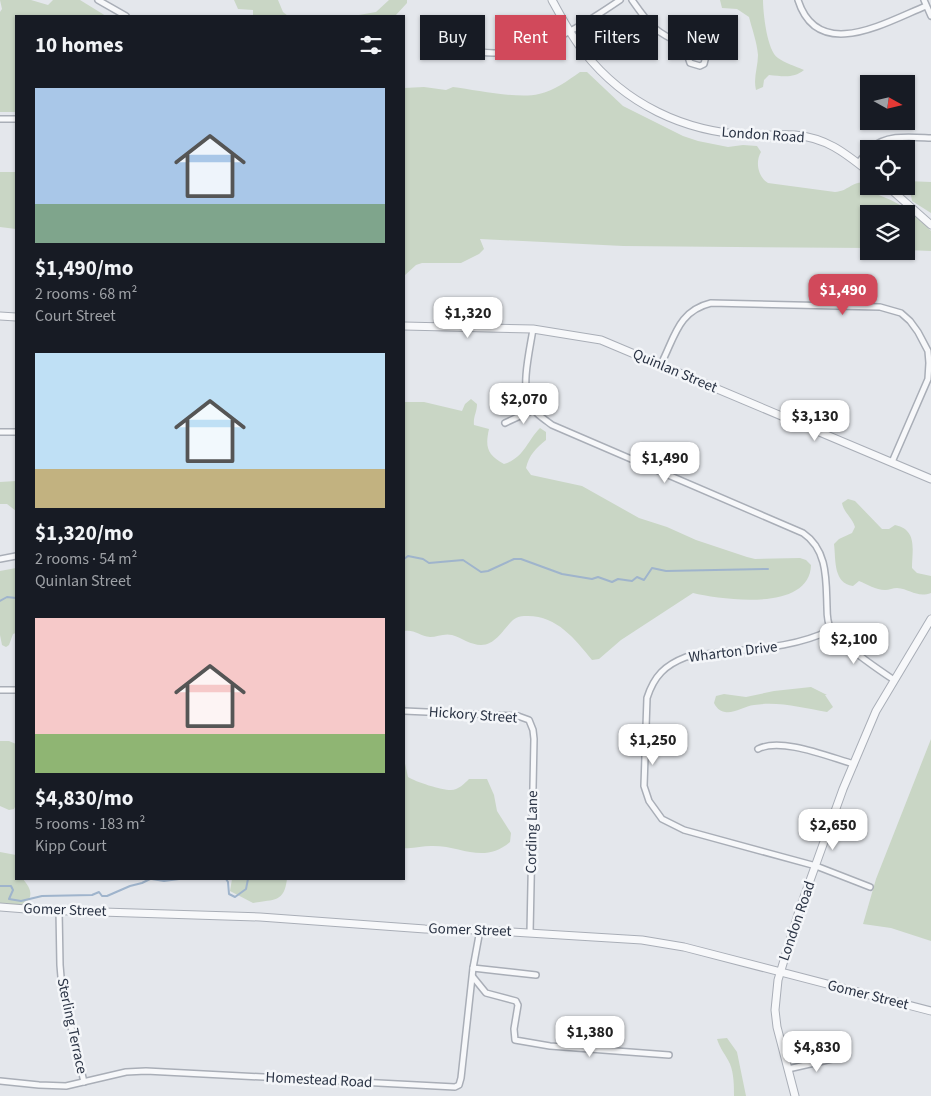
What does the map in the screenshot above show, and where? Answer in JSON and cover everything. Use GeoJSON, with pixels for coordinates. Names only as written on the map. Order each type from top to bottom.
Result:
{"type":"FeatureCollection","features":[{"type":"Feature","properties":{"kind":"street"},"geometry":{"type":"LineString","coordinates":[[98,0],[123,15]]}},
{"type":"Feature","properties":{"kind":"street","name":"London Road"},"geometry":{"type":"LineString","coordinates":[[552,0],[584,53],[603,73],[631,97],[659,114],[699,129],[721,133],[749,136],[795,135],[809,138],[834,146],[858,163]]}},
{"type":"Feature","properties":{"kind":"street"},"geometry":{"type":"LineString","coordinates":[[485,52],[515,51],[536,46],[570,31],[620,0]]}},
{"type":"Feature","properties":{"kind":"street"},"geometry":{"type":"LineString","coordinates":[[632,0],[651,26],[668,38]]}},
{"type":"Feature","properties":{"kind":"street"},"geometry":{"type":"LineString","coordinates":[[798,0],[801,10],[813,25],[821,30],[844,34],[866,30],[925,3],[931,16]]}},
{"type":"Feature","properties":{"kind":"street"},"geometry":{"type":"LineString","coordinates":[[684,45],[704,50],[706,56],[704,64],[700,66],[690,63],[684,45]]}},
{"type":"Feature","properties":{"kind":"street"},"geometry":{"type":"LineString","coordinates":[[0,119],[15,119]]}},
{"type":"Feature","properties":{"kind":"street"},"geometry":{"type":"LineString","coordinates":[[882,140],[931,138]]}},
{"type":"Feature","properties":{"kind":"street"},"geometry":{"type":"LineString","coordinates":[[897,195],[931,225]]}},
{"type":"Feature","properties":{"kind":"street"},"geometry":{"type":"LineString","coordinates":[[661,364],[684,318],[700,306],[711,303],[880,307],[901,313],[918,332],[928,352],[928,379],[892,462]]}},
{"type":"Feature","properties":{"kind":"street"},"geometry":{"type":"LineString","coordinates":[[0,316],[15,316]]}},
{"type":"Feature","properties":{"kind":"street","name":"Quinlan Street"},"geometry":{"type":"LineString","coordinates":[[405,326],[533,329],[602,340],[931,479]]}},
{"type":"Feature","properties":{"kind":"street"},"geometry":{"type":"LineString","coordinates":[[533,329],[527,387],[529,402],[533,410],[540,417],[552,425],[809,537],[820,551],[823,559],[827,586],[827,615],[831,630],[866,662],[894,680]]}},
{"type":"Feature","properties":{"kind":"street"},"geometry":{"type":"LineString","coordinates":[[505,423],[533,410]]}},
{"type":"Feature","properties":{"kind":"street"},"geometry":{"type":"LineString","coordinates":[[0,432],[15,432]]}},
{"type":"Feature","properties":{"kind":"street"},"geometry":{"type":"LineString","coordinates":[[0,558],[15,556]]}},
{"type":"Feature","properties":{"kind":"street","name":"London Road"},"geometry":{"type":"LineString","coordinates":[[795,1096],[777,1027],[775,1010],[780,973],[799,911],[876,711],[931,619]]}},
{"type":"Feature","properties":{"kind":"street","name":"Wharton Drive"},"geometry":{"type":"LineString","coordinates":[[831,630],[815,638],[782,646],[686,657],[675,661],[662,670],[651,685],[647,698],[644,786],[649,801],[662,820],[684,830],[816,866],[870,887]]}},
{"type":"Feature","properties":{"kind":"street"},"geometry":{"type":"LineString","coordinates":[[0,690],[15,690]]}},
{"type":"Feature","properties":{"kind":"street","name":"Hickory Street"},"geometry":{"type":"LineString","coordinates":[[405,711],[518,716],[529,720],[533,732]]}},
{"type":"Feature","properties":{"kind":"street","name":"Cording Lane"},"geometry":{"type":"LineString","coordinates":[[530,933],[533,732]]}},
{"type":"Feature","properties":{"kind":"street"},"geometry":{"type":"LineString","coordinates":[[758,749],[770,745],[785,746],[854,764]]}},
{"type":"Feature","properties":{"kind":"street","name":"Gomer Street"},"geometry":{"type":"LineString","coordinates":[[0,907],[231,916],[425,929],[615,937],[675,945],[931,1012]]}},
{"type":"Feature","properties":{"kind":"street","name":"Sterling Terrace"},"geometry":{"type":"LineString","coordinates":[[59,910],[62,989],[84,1082]]}},
{"type":"Feature","properties":{"kind":"street","name":"Homestead Road"},"geometry":{"type":"LineString","coordinates":[[84,1082],[126,1072],[146,1071],[455,1087],[459,1084],[461,1078],[480,930]]}},
{"type":"Feature","properties":{"kind":"street"},"geometry":{"type":"LineString","coordinates":[[474,968],[536,975]]}},
{"type":"Feature","properties":{"kind":"street"},"geometry":{"type":"LineString","coordinates":[[473,977],[486,993],[516,1001],[518,1005],[514,1040],[550,1046],[669,1055]]}},
{"type":"Feature","properties":{"kind":"street"},"geometry":{"type":"LineString","coordinates":[[788,1069],[841,1057]]}},
{"type":"Feature","properties":{"kind":"street"},"geometry":{"type":"LineString","coordinates":[[0,1081],[48,1086],[66,1086],[84,1082]]}},
{"type":"Feature","properties":{"kind":"green space"},"geometry":{"type":"Polygon","coordinates":[[[0,0],[31,0],[48,5],[53,0],[80,0],[104,15],[15,15],[15,112],[0,112],[0,12],[2,9],[0,0]]]}},
{"type":"Feature","properties":{"kind":"green space"},"geometry":{"type":"Polygon","coordinates":[[[234,0],[278,0],[283,12],[287,15],[253,15],[253,10],[238,9],[234,0]]]}},
{"type":"Feature","properties":{"kind":"green space"},"geometry":{"type":"Polygon","coordinates":[[[389,0],[407,0],[407,3],[396,15],[359,15],[376,12],[389,0]]]}},
{"type":"Feature","properties":{"kind":"green space"},"geometry":{"type":"Polygon","coordinates":[[[720,0],[763,0],[766,31],[774,54],[778,58],[804,70],[792,76],[769,75],[764,80],[763,87],[756,90],[755,81],[758,55],[756,40],[749,17],[737,9],[722,8],[720,0]]]}},
{"type":"Feature","properties":{"kind":"green space"},"geometry":{"type":"Polygon","coordinates":[[[580,72],[587,72],[623,106],[683,136],[728,147],[757,146],[761,152],[758,160],[758,169],[768,183],[835,192],[860,183],[860,195],[878,195],[899,205],[860,205],[860,248],[623,246],[480,239],[484,249],[479,254],[461,263],[422,263],[416,265],[405,275],[405,88],[424,87],[446,90],[453,87],[509,95],[530,95],[550,91],[580,72]]]}},
{"type":"Feature","properties":{"kind":"green space"},"geometry":{"type":"Polygon","coordinates":[[[0,172],[15,172],[15,229],[0,227],[0,172]]]}},
{"type":"Feature","properties":{"kind":"green space"},"geometry":{"type":"Polygon","coordinates":[[[915,181],[931,182],[931,213],[912,201],[911,195],[915,195],[915,181]]]}},
{"type":"Feature","properties":{"kind":"green space"},"geometry":{"type":"Polygon","coordinates":[[[915,216],[931,231],[931,251],[915,250],[915,216]]]}},
{"type":"Feature","properties":{"kind":"green space"},"geometry":{"type":"Polygon","coordinates":[[[471,399],[477,404],[474,425],[489,429],[487,441],[489,450],[498,461],[504,464],[516,458],[540,428],[546,432],[546,440],[529,459],[526,468],[531,475],[582,486],[639,518],[747,557],[755,559],[800,558],[806,560],[811,565],[807,580],[796,590],[781,596],[763,599],[743,600],[693,593],[621,640],[599,659],[592,660],[579,644],[557,624],[538,617],[520,616],[513,620],[491,642],[481,645],[470,643],[452,635],[446,634],[430,637],[405,631],[405,402],[424,402],[462,411],[465,404],[471,399]]]}},
{"type":"Feature","properties":{"kind":"green space"},"geometry":{"type":"Polygon","coordinates":[[[15,481],[15,510],[7,504],[0,504],[0,482],[15,481]]]}},
{"type":"Feature","properties":{"kind":"green space"},"geometry":{"type":"Polygon","coordinates":[[[848,499],[855,501],[882,529],[889,529],[895,525],[907,531],[913,548],[912,568],[917,573],[931,576],[931,593],[918,594],[897,588],[882,590],[859,581],[853,586],[842,580],[837,570],[834,544],[839,539],[852,533],[855,527],[844,510],[842,503],[848,499]]]}},
{"type":"Feature","properties":{"kind":"green space"},"geometry":{"type":"Polygon","coordinates":[[[15,568],[15,633],[6,647],[2,645],[0,635],[0,571],[15,568]]]}},
{"type":"Feature","properties":{"kind":"green space"},"geometry":{"type":"Polygon","coordinates":[[[811,687],[827,695],[825,695],[833,707],[827,712],[763,704],[728,712],[719,710],[714,703],[716,696],[724,694],[746,697],[774,691],[811,687]]]}},
{"type":"Feature","properties":{"kind":"green space"},"geometry":{"type":"Polygon","coordinates":[[[931,739],[931,941],[891,928],[863,924],[876,879],[931,739]]]}},
{"type":"Feature","properties":{"kind":"green space"},"geometry":{"type":"Polygon","coordinates":[[[0,741],[9,741],[15,744],[15,807],[9,810],[0,806],[0,741]]]}},
{"type":"Feature","properties":{"kind":"green space"},"geometry":{"type":"Polygon","coordinates":[[[405,764],[408,777],[441,789],[456,789],[469,779],[487,779],[494,795],[497,811],[511,833],[510,842],[500,849],[481,853],[442,846],[405,848],[405,764]]]}},
{"type":"Feature","properties":{"kind":"green space"},"geometry":{"type":"Polygon","coordinates":[[[0,852],[15,855],[15,880],[24,880],[28,885],[30,897],[26,904],[17,906],[0,903],[0,852]]]}},
{"type":"Feature","properties":{"kind":"green space"},"geometry":{"type":"Polygon","coordinates":[[[232,880],[287,880],[283,892],[272,900],[253,903],[230,891],[232,880]]]}},
{"type":"Feature","properties":{"kind":"green space"},"geometry":{"type":"Polygon","coordinates":[[[727,1038],[737,1052],[746,1096],[734,1096],[734,1080],[731,1068],[717,1039],[727,1038]]]}},
{"type":"Feature","properties":{"kind":"waterway"},"geometry":{"type":"LineString","coordinates":[[405,558],[408,556],[423,559],[429,563],[463,560],[481,572],[488,571],[514,559],[521,559],[562,574],[592,579],[598,577],[612,582],[618,579],[632,581],[637,577],[644,580],[652,568],[666,571],[768,569]]}},
{"type":"Feature","properties":{"kind":"waterway"},"geometry":{"type":"LineString","coordinates":[[0,601],[7,597],[15,598]]}},
{"type":"Feature","properties":{"kind":"waterway"},"geometry":{"type":"LineString","coordinates":[[0,886],[11,886],[13,890],[9,899],[21,901],[42,896],[92,895],[99,892],[102,896],[107,896],[148,880]]}},
{"type":"Feature","properties":{"kind":"waterway"},"geometry":{"type":"LineString","coordinates":[[158,880],[172,880]]}},
{"type":"Feature","properties":{"kind":"waterway"},"geometry":{"type":"LineString","coordinates":[[227,880],[229,894],[235,897],[246,889],[248,880]]}}]}
